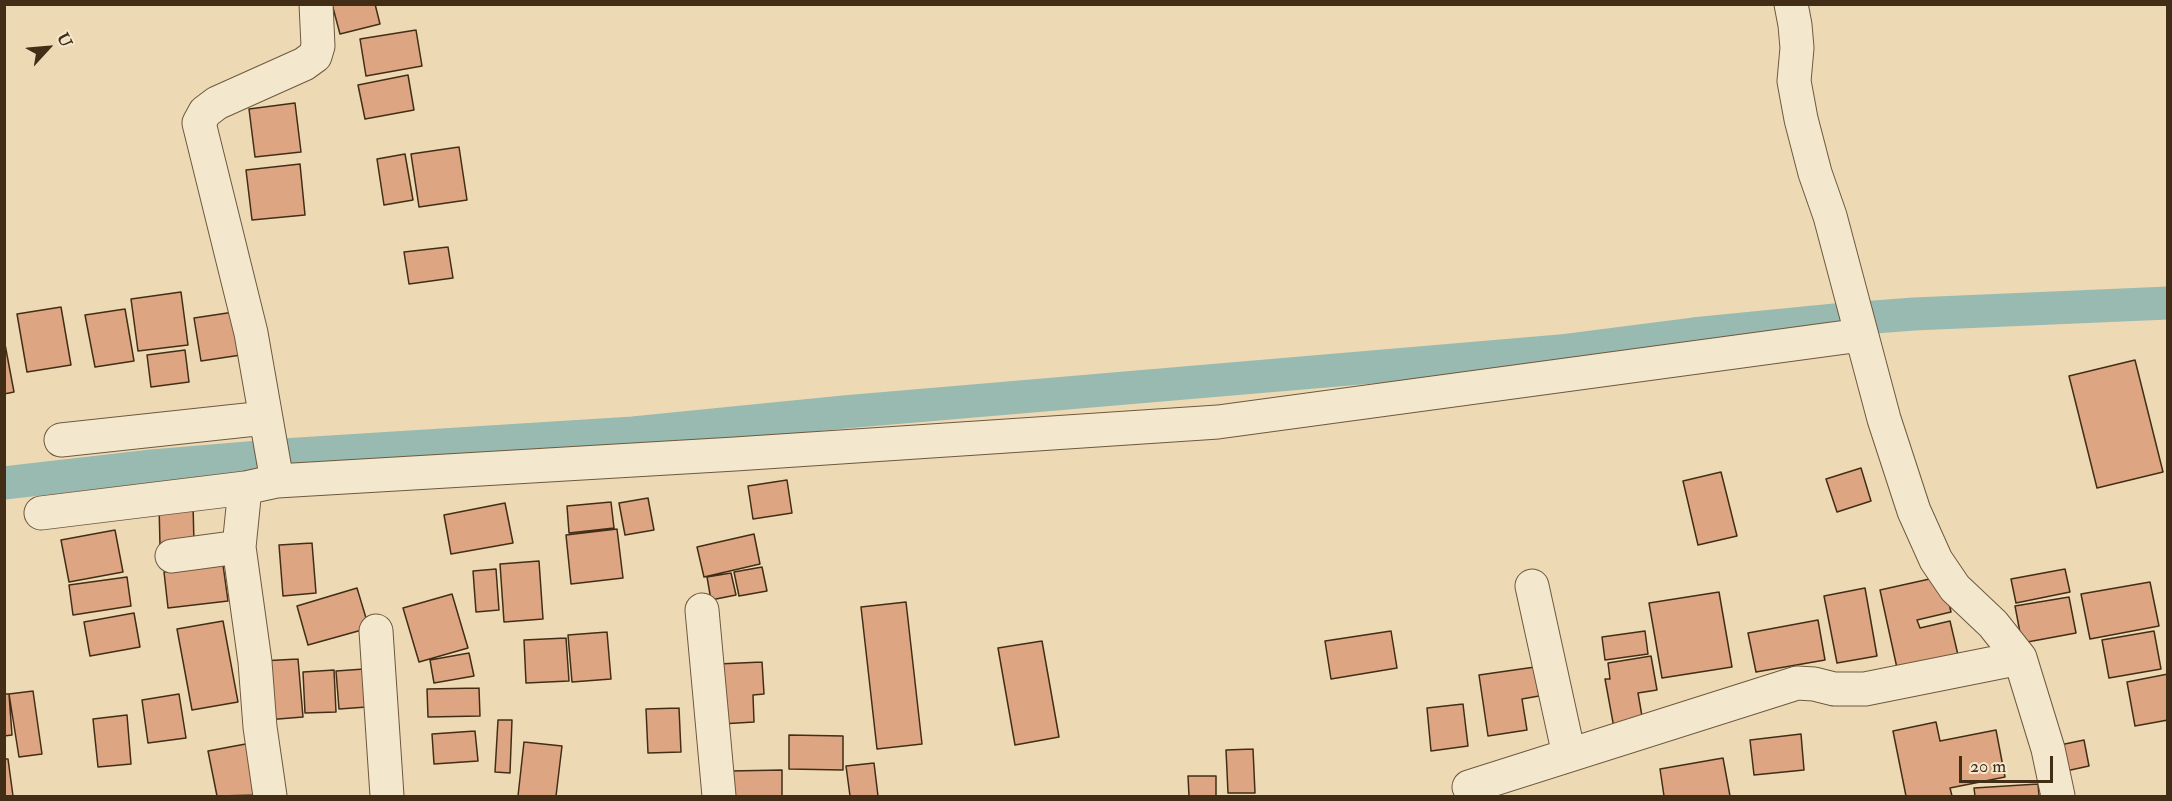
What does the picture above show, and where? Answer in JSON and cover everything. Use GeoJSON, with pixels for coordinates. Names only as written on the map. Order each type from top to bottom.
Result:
{"type":"FeatureCollection","features":[{"type":"Feature","properties":{"kind":"street"},"geometry":{"type":"LineString","coordinates":[[270,796],[239,547],[245,488],[272,452],[250,333],[199,123],[205,112],[217,103],[304,64],[315,56],[318,46],[316,4]]}},
{"type":"Feature","properties":{"kind":"street"},"geometry":{"type":"LineString","coordinates":[[1791,4],[1796,25],[1797,48],[1794,81],[1801,119],[1815,173],[1830,216],[1884,419],[1914,511],[1936,560],[1955,588],[1993,624],[2020,657],[2048,749],[2058,796]]}},
{"type":"Feature","properties":{"kind":"street"},"geometry":{"type":"LineString","coordinates":[[61,440],[272,452],[711,456],[1218,422],[1859,325]]}},
{"type":"Feature","properties":{"kind":"street"},"geometry":{"type":"LineString","coordinates":[[41,513],[245,488]]}},
{"type":"Feature","properties":{"kind":"street"},"geometry":{"type":"LineString","coordinates":[[172,556],[239,547]]}},
{"type":"Feature","properties":{"kind":"street"},"geometry":{"type":"LineString","coordinates":[[1532,586],[1569,755]]}},
{"type":"Feature","properties":{"kind":"street"},"geometry":{"type":"LineString","coordinates":[[702,610],[719,796]]}},
{"type":"Feature","properties":{"kind":"street"},"geometry":{"type":"LineString","coordinates":[[376,631],[387,796]]}},
{"type":"Feature","properties":{"kind":"street"},"geometry":{"type":"LineString","coordinates":[[1469,787],[1797,683],[1814,684],[1833,689],[1865,689],[2020,657]]}},
{"type":"Feature","properties":{"kind":"building"},"geometry":{"type":"Polygon","coordinates":[[[332,4],[375,4],[380,24],[340,34],[332,4]]]}},
{"type":"Feature","properties":{"kind":"building"},"geometry":{"type":"Polygon","coordinates":[[[416,30],[422,66],[366,76],[360,39],[416,30]]]}},
{"type":"Feature","properties":{"kind":"building"},"geometry":{"type":"Polygon","coordinates":[[[408,75],[414,110],[365,119],[358,85],[408,75]]]}},
{"type":"Feature","properties":{"kind":"building"},"geometry":{"type":"Polygon","coordinates":[[[295,103],[301,152],[255,157],[249,109],[295,103]]]}},
{"type":"Feature","properties":{"kind":"building"},"geometry":{"type":"Polygon","coordinates":[[[459,147],[467,200],[419,207],[411,154],[459,147]]]}},
{"type":"Feature","properties":{"kind":"building"},"geometry":{"type":"Polygon","coordinates":[[[405,154],[413,200],[384,205],[377,159],[405,154]]]}},
{"type":"Feature","properties":{"kind":"building"},"geometry":{"type":"Polygon","coordinates":[[[300,164],[305,215],[252,220],[246,170],[300,164]]]}},
{"type":"Feature","properties":{"kind":"building"},"geometry":{"type":"Polygon","coordinates":[[[448,247],[453,278],[409,284],[404,252],[448,247]]]}},
{"type":"Feature","properties":{"kind":"building"},"geometry":{"type":"Polygon","coordinates":[[[181,292],[188,345],[138,351],[131,299],[181,292]]]}},
{"type":"Feature","properties":{"kind":"building"},"geometry":{"type":"Polygon","coordinates":[[[61,307],[71,365],[27,372],[17,314],[61,307]]]}},
{"type":"Feature","properties":{"kind":"building"},"geometry":{"type":"Polygon","coordinates":[[[125,309],[134,361],[95,367],[85,315],[125,309]]]}},
{"type":"Feature","properties":{"kind":"building"},"geometry":{"type":"Polygon","coordinates":[[[234,312],[241,355],[201,361],[194,318],[234,312]]]}},
{"type":"Feature","properties":{"kind":"building"},"geometry":{"type":"Polygon","coordinates":[[[4,339],[14,392],[4,394],[4,339]]]}},
{"type":"Feature","properties":{"kind":"building"},"geometry":{"type":"Polygon","coordinates":[[[185,350],[189,382],[151,387],[147,355],[185,350]]]}},
{"type":"Feature","properties":{"kind":"building"},"geometry":{"type":"Polygon","coordinates":[[[2135,360],[2163,472],[2097,488],[2069,376],[2135,360]]]}},
{"type":"Feature","properties":{"kind":"building"},"geometry":{"type":"Polygon","coordinates":[[[1861,468],[1871,501],[1837,512],[1826,479],[1861,468]]]}},
{"type":"Feature","properties":{"kind":"building"},"geometry":{"type":"Polygon","coordinates":[[[1721,472],[1737,536],[1698,545],[1683,481],[1721,472]]]}},
{"type":"Feature","properties":{"kind":"building"},"geometry":{"type":"Polygon","coordinates":[[[787,480],[792,513],[753,519],[748,486],[787,480]]]}},
{"type":"Feature","properties":{"kind":"building"},"geometry":{"type":"Polygon","coordinates":[[[648,498],[654,530],[625,535],[619,503],[648,498]]]}},
{"type":"Feature","properties":{"kind":"building"},"geometry":{"type":"Polygon","coordinates":[[[611,502],[614,528],[569,533],[567,506],[611,502]]]}},
{"type":"Feature","properties":{"kind":"building"},"geometry":{"type":"Polygon","coordinates":[[[193,503],[194,545],[160,546],[159,504],[193,503]]]}},
{"type":"Feature","properties":{"kind":"building"},"geometry":{"type":"Polygon","coordinates":[[[505,503],[513,543],[451,554],[444,515],[505,503]]]}},
{"type":"Feature","properties":{"kind":"building"},"geometry":{"type":"Polygon","coordinates":[[[617,529],[623,578],[571,584],[566,535],[617,529]]]}},
{"type":"Feature","properties":{"kind":"building"},"geometry":{"type":"Polygon","coordinates":[[[115,530],[123,572],[69,582],[61,540],[115,530]]]}},
{"type":"Feature","properties":{"kind":"building"},"geometry":{"type":"Polygon","coordinates":[[[754,534],[760,564],[704,577],[697,547],[754,534]]]}},
{"type":"Feature","properties":{"kind":"building"},"geometry":{"type":"Polygon","coordinates":[[[312,543],[316,593],[283,596],[279,545],[312,543]]]}},
{"type":"Feature","properties":{"kind":"building"},"geometry":{"type":"Polygon","coordinates":[[[539,561],[543,619],[504,622],[500,564],[539,561]]]}},
{"type":"Feature","properties":{"kind":"building"},"geometry":{"type":"Polygon","coordinates":[[[223,565],[228,601],[168,608],[164,572],[223,565]]]}},
{"type":"Feature","properties":{"kind":"building"},"geometry":{"type":"Polygon","coordinates":[[[762,567],[767,591],[739,596],[734,572],[762,567]]]}},
{"type":"Feature","properties":{"kind":"building"},"geometry":{"type":"Polygon","coordinates":[[[496,569],[499,610],[476,612],[473,571],[496,569]]]}},
{"type":"Feature","properties":{"kind":"building"},"geometry":{"type":"Polygon","coordinates":[[[2065,569],[2070,592],[2016,603],[2011,579],[2065,569]]]}},
{"type":"Feature","properties":{"kind":"building"},"geometry":{"type":"Polygon","coordinates":[[[731,573],[736,595],[711,600],[707,577],[731,573]]]}},
{"type":"Feature","properties":{"kind":"building"},"geometry":{"type":"Polygon","coordinates":[[[1943,576],[1951,612],[1917,620],[1920,628],[1950,621],[1958,655],[1897,668],[1880,590],[1943,576]]]}},
{"type":"Feature","properties":{"kind":"building"},"geometry":{"type":"Polygon","coordinates":[[[127,577],[131,606],[73,615],[69,585],[127,577]]]}},
{"type":"Feature","properties":{"kind":"building"},"geometry":{"type":"Polygon","coordinates":[[[2150,582],[2159,626],[2090,639],[2081,594],[2150,582]]]}},
{"type":"Feature","properties":{"kind":"building"},"geometry":{"type":"Polygon","coordinates":[[[357,588],[369,628],[308,645],[297,606],[357,588]]]}},
{"type":"Feature","properties":{"kind":"building"},"geometry":{"type":"Polygon","coordinates":[[[1865,588],[1877,656],[1837,663],[1824,596],[1865,588]]]}},
{"type":"Feature","properties":{"kind":"building"},"geometry":{"type":"Polygon","coordinates":[[[1719,592],[1732,667],[1662,678],[1649,603],[1719,592]]]}},
{"type":"Feature","properties":{"kind":"building"},"geometry":{"type":"Polygon","coordinates":[[[452,594],[468,648],[419,662],[403,608],[452,594]]]}},
{"type":"Feature","properties":{"kind":"building"},"geometry":{"type":"Polygon","coordinates":[[[2069,597],[2076,633],[2022,643],[2015,606],[2069,597]]]}},
{"type":"Feature","properties":{"kind":"building"},"geometry":{"type":"Polygon","coordinates":[[[906,602],[922,744],[877,749],[861,607],[906,602]]]}},
{"type":"Feature","properties":{"kind":"building"},"geometry":{"type":"Polygon","coordinates":[[[134,613],[140,647],[90,656],[84,622],[134,613]]]}},
{"type":"Feature","properties":{"kind":"building"},"geometry":{"type":"Polygon","coordinates":[[[1818,620],[1825,660],[1756,672],[1748,633],[1818,620]]]}},
{"type":"Feature","properties":{"kind":"building"},"geometry":{"type":"Polygon","coordinates":[[[223,621],[238,702],[192,710],[177,629],[223,621]]]}},
{"type":"Feature","properties":{"kind":"building"},"geometry":{"type":"Polygon","coordinates":[[[1391,631],[1397,668],[1331,679],[1325,641],[1391,631]]]}},
{"type":"Feature","properties":{"kind":"building"},"geometry":{"type":"Polygon","coordinates":[[[1645,631],[1648,654],[1605,660],[1602,637],[1645,631]]]}},
{"type":"Feature","properties":{"kind":"building"},"geometry":{"type":"Polygon","coordinates":[[[2154,631],[2161,669],[2109,678],[2102,640],[2154,631]]]}},
{"type":"Feature","properties":{"kind":"building"},"geometry":{"type":"Polygon","coordinates":[[[607,632],[611,679],[572,682],[568,635],[607,632]]]}},
{"type":"Feature","properties":{"kind":"building"},"geometry":{"type":"Polygon","coordinates":[[[566,638],[569,681],[526,683],[524,640],[566,638]]]}},
{"type":"Feature","properties":{"kind":"building"},"geometry":{"type":"Polygon","coordinates":[[[1042,641],[1059,737],[1015,745],[998,648],[1042,641]]]}},
{"type":"Feature","properties":{"kind":"building"},"geometry":{"type":"Polygon","coordinates":[[[469,653],[474,676],[434,683],[430,660],[469,653]]]}},
{"type":"Feature","properties":{"kind":"building"},"geometry":{"type":"Polygon","coordinates":[[[1651,656],[1657,690],[1638,693],[1643,722],[1614,728],[1605,679],[1610,679],[1608,663],[1651,656]]]}},
{"type":"Feature","properties":{"kind":"building"},"geometry":{"type":"Polygon","coordinates":[[[298,659],[303,717],[266,720],[261,661],[298,659]]]}},
{"type":"Feature","properties":{"kind":"building"},"geometry":{"type":"Polygon","coordinates":[[[762,662],[764,694],[753,695],[754,722],[721,724],[718,664],[762,662]]]}},
{"type":"Feature","properties":{"kind":"building"},"geometry":{"type":"Polygon","coordinates":[[[1535,667],[1539,696],[1522,699],[1527,730],[1488,736],[1479,675],[1535,667]]]}},
{"type":"Feature","properties":{"kind":"building"},"geometry":{"type":"Polygon","coordinates":[[[364,669],[367,707],[339,709],[336,671],[364,669]]]}},
{"type":"Feature","properties":{"kind":"building"},"geometry":{"type":"Polygon","coordinates":[[[334,670],[336,712],[305,713],[303,672],[334,670]]]}},
{"type":"Feature","properties":{"kind":"building"},"geometry":{"type":"Polygon","coordinates":[[[2168,674],[2168,720],[2135,726],[2127,682],[2168,674]]]}},
{"type":"Feature","properties":{"kind":"building"},"geometry":{"type":"Polygon","coordinates":[[[479,688],[480,716],[428,717],[427,689],[479,688]]]}},
{"type":"Feature","properties":{"kind":"building"},"geometry":{"type":"Polygon","coordinates":[[[33,691],[42,754],[19,757],[9,694],[33,691]]]}},
{"type":"Feature","properties":{"kind":"building"},"geometry":{"type":"Polygon","coordinates":[[[4,694],[9,694],[12,735],[4,736],[4,694]]]}},
{"type":"Feature","properties":{"kind":"building"},"geometry":{"type":"Polygon","coordinates":[[[179,694],[186,738],[148,743],[142,700],[179,694]]]}},
{"type":"Feature","properties":{"kind":"building"},"geometry":{"type":"Polygon","coordinates":[[[1463,704],[1468,746],[1431,751],[1427,708],[1463,704]]]}},
{"type":"Feature","properties":{"kind":"building"},"geometry":{"type":"Polygon","coordinates":[[[679,708],[681,752],[648,753],[646,709],[679,708]]]}},
{"type":"Feature","properties":{"kind":"building"},"geometry":{"type":"Polygon","coordinates":[[[127,715],[131,764],[98,767],[93,719],[127,715]]]}},
{"type":"Feature","properties":{"kind":"building"},"geometry":{"type":"Polygon","coordinates":[[[498,720],[512,720],[510,773],[495,772],[498,720]]]}},
{"type":"Feature","properties":{"kind":"building"},"geometry":{"type":"Polygon","coordinates":[[[1936,722],[1940,741],[1996,730],[2005,777],[1950,788],[1952,796],[1906,796],[1893,731],[1936,722]]]}},
{"type":"Feature","properties":{"kind":"building"},"geometry":{"type":"Polygon","coordinates":[[[475,731],[478,761],[434,764],[432,734],[475,731]]]}},
{"type":"Feature","properties":{"kind":"building"},"geometry":{"type":"Polygon","coordinates":[[[1801,734],[1804,770],[1754,775],[1750,740],[1801,734]]]}},
{"type":"Feature","properties":{"kind":"building"},"geometry":{"type":"Polygon","coordinates":[[[789,735],[843,736],[843,770],[789,769],[789,735]]]}},
{"type":"Feature","properties":{"kind":"building"},"geometry":{"type":"Polygon","coordinates":[[[2084,740],[2089,766],[2066,771],[2060,745],[2084,740]]]}},
{"type":"Feature","properties":{"kind":"building"},"geometry":{"type":"Polygon","coordinates":[[[524,742],[562,746],[556,796],[518,796],[524,742]]]}},
{"type":"Feature","properties":{"kind":"building"},"geometry":{"type":"Polygon","coordinates":[[[251,743],[260,795],[217,796],[208,751],[251,743]]]}},
{"type":"Feature","properties":{"kind":"building"},"geometry":{"type":"Polygon","coordinates":[[[1253,749],[1255,793],[1228,793],[1226,750],[1253,749]]]}},
{"type":"Feature","properties":{"kind":"building"},"geometry":{"type":"Polygon","coordinates":[[[1723,758],[1730,796],[1664,796],[1660,769],[1723,758]]]}},
{"type":"Feature","properties":{"kind":"building"},"geometry":{"type":"Polygon","coordinates":[[[4,759],[8,759],[13,796],[4,796],[4,759]]]}},
{"type":"Feature","properties":{"kind":"building"},"geometry":{"type":"Polygon","coordinates":[[[874,763],[878,796],[850,796],[846,766],[874,763]]]}},
{"type":"Feature","properties":{"kind":"building"},"geometry":{"type":"Polygon","coordinates":[[[782,770],[782,796],[730,796],[730,771],[782,770]]]}},
{"type":"Feature","properties":{"kind":"building"},"geometry":{"type":"Polygon","coordinates":[[[1188,776],[1216,776],[1216,796],[1189,796],[1188,776]]]}},
{"type":"Feature","properties":{"kind":"building"},"geometry":{"type":"Polygon","coordinates":[[[2038,784],[2039,796],[1975,796],[1974,788],[2038,784]]]}},
{"type":"Feature","properties":{"kind":"waterway"},"geometry":{"type":"LineString","coordinates":[[4,483],[152,466],[283,455],[633,433],[844,412],[1560,351],[1693,334],[1835,320],[1914,314],[2168,303]]}}]}
